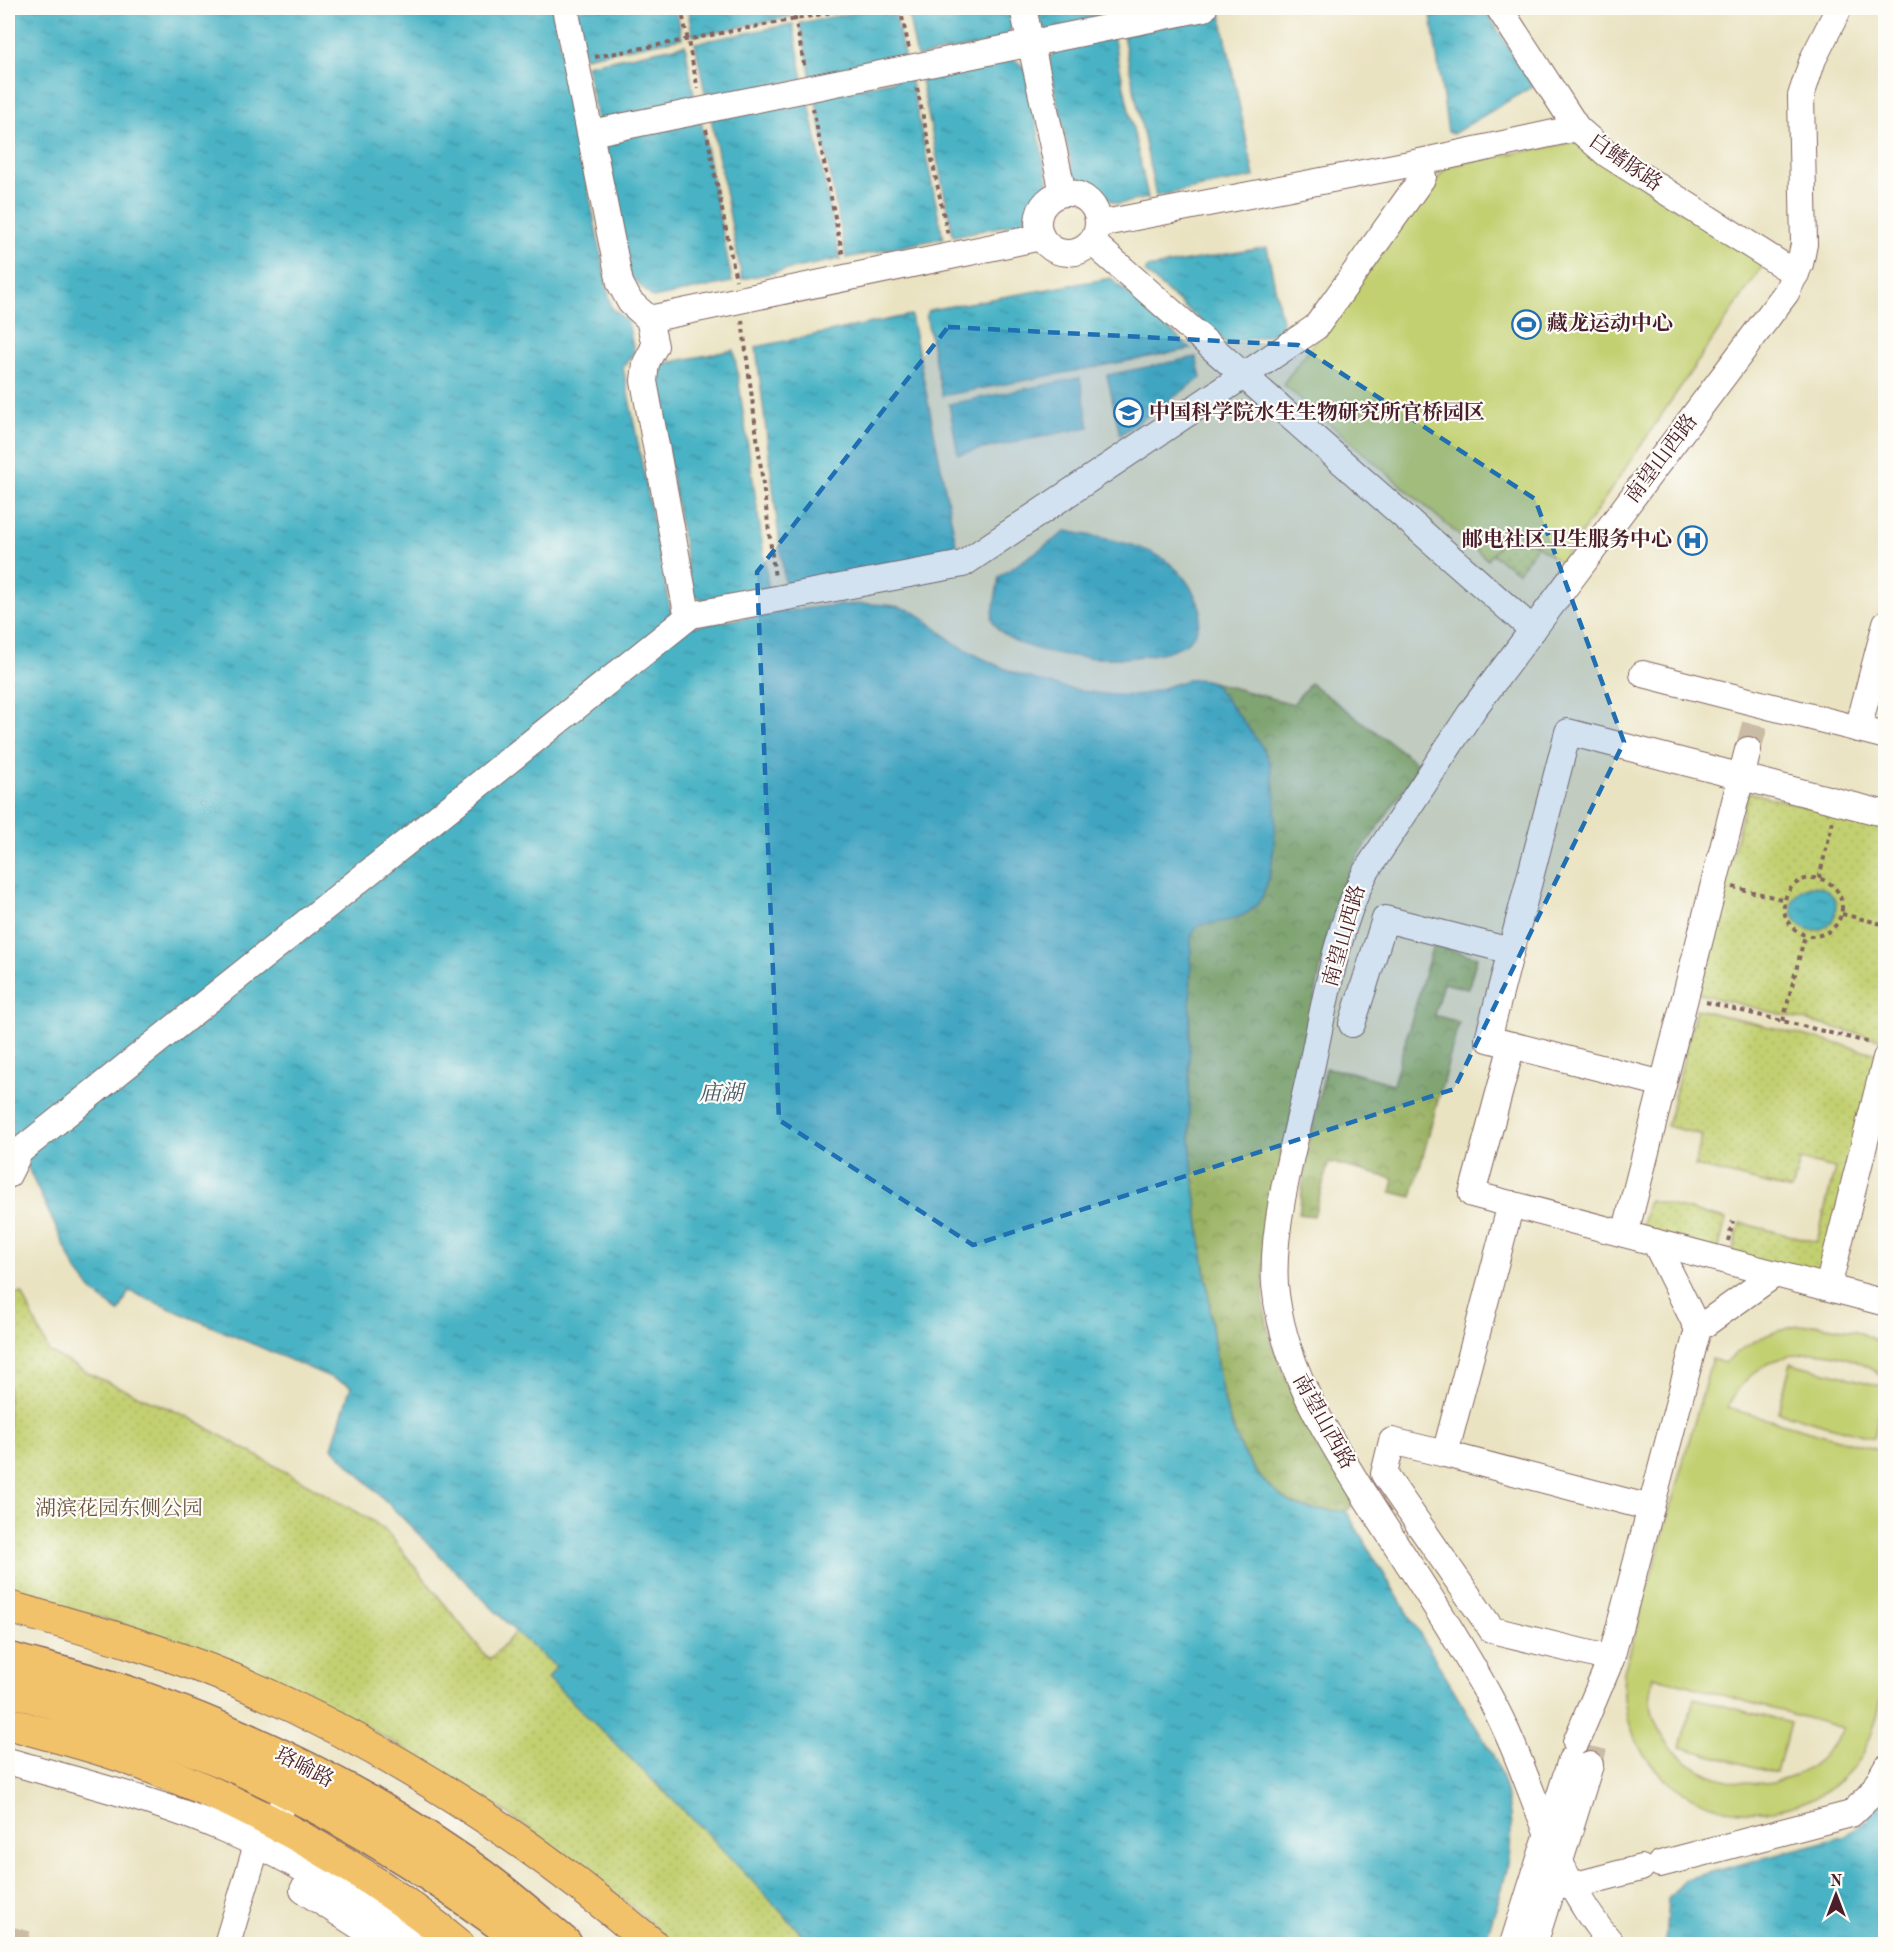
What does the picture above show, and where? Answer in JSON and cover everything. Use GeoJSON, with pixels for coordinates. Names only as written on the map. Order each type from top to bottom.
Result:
{"type":"FeatureCollection","features":[{"type":"Feature","properties":{"kind":"highway","name":"珞喻路"},"geometry":{"type":"LineString","coordinates":[[8,1659],[138,1696],[294,1762],[396,1819],[452,1854],[502,1891],[566,1944]]}},
{"type":"Feature","properties":{"kind":"highway","name":"珞喻路"},"geometry":{"type":"LineString","coordinates":[[8,1689],[113,1720],[189,1748],[290,1794],[384,1847],[516,1941]]}},
{"type":"Feature","properties":{"kind":"main road"},"geometry":{"type":"LineString","coordinates":[[8,1607],[129,1642],[220,1675],[331,1725],[424,1780],[519,1842],[603,1903],[652,1944]]}},
{"type":"Feature","properties":{"kind":"main road"},"geometry":{"type":"LineString","coordinates":[[8,1723],[129,1758],[202,1789],[264,1833],[381,1889],[458,1944]]}},
{"type":"Feature","properties":{"kind":"street"},"geometry":{"type":"LineString","coordinates":[[565,8],[623,292],[635,308],[649,319],[655,346],[646,363],[644,381],[686,608],[691,615]]}},
{"type":"Feature","properties":{"kind":"street"},"geometry":{"type":"LineString","coordinates":[[1023,8],[1063,193]]}},
{"type":"Feature","properties":{"kind":"street"},"geometry":{"type":"LineString","coordinates":[[591,133],[1204,8]]}},
{"type":"Feature","properties":{"kind":"street","name":"白鳍豚路"},"geometry":{"type":"LineString","coordinates":[[1499,8],[1576,128],[1607,154],[1796,274]]}},
{"type":"Feature","properties":{"kind":"street","name":"南望山西路"},"geometry":{"type":"LineString","coordinates":[[1612,1944],[1555,1880],[1549,1836],[1489,1696],[1344,1462],[1301,1385],[1284,1336],[1275,1283],[1277,1243],[1287,1179],[1341,937],[1355,891],[1474,708],[1766,322],[1796,274],[1804,244],[1801,96],[1813,59],[1839,8]]}},
{"type":"Feature","properties":{"kind":"street"},"geometry":{"type":"LineString","coordinates":[[1095,233],[1576,128]]}},
{"type":"Feature","properties":{"kind":"street"},"geometry":{"type":"LineString","coordinates":[[8,1175],[20,1151],[691,615],[963,564],[1242,374],[1316,327],[1423,177],[1420,162]]}},
{"type":"Feature","properties":{"kind":"street"},"geometry":{"type":"LineString","coordinates":[[1063,193],[1081,195],[1088,200],[1098,215],[1095,233],[1084,249],[1065,254],[1055,251],[1041,237],[1038,218],[1041,209],[1046,202],[1063,193]]}},
{"type":"Feature","properties":{"kind":"street"},"geometry":{"type":"LineString","coordinates":[[1095,233],[1242,374],[1533,630]]}},
{"type":"Feature","properties":{"kind":"street"},"geometry":{"type":"LineString","coordinates":[[649,319],[1041,237]]}},
{"type":"Feature","properties":{"kind":"street"},"geometry":{"type":"LineString","coordinates":[[1858,729],[1886,623]]}},
{"type":"Feature","properties":{"kind":"street"},"geometry":{"type":"LineString","coordinates":[[1643,674],[1758,710],[1886,736]]}},
{"type":"Feature","properties":{"kind":"street"},"geometry":{"type":"LineString","coordinates":[[1663,1084],[1488,1039],[1568,732],[1886,814]]}},
{"type":"Feature","properties":{"kind":"street"},"geometry":{"type":"LineString","coordinates":[[1625,1234],[1748,750]]}},
{"type":"Feature","properties":{"kind":"street"},"geometry":{"type":"LineString","coordinates":[[1352,1024],[1385,919],[1511,951]]}},
{"type":"Feature","properties":{"kind":"street"},"geometry":{"type":"LineString","coordinates":[[1512,1045],[1472,1194],[1886,1303]]}},
{"type":"Feature","properties":{"kind":"street"},"geometry":{"type":"LineString","coordinates":[[1828,1287],[1880,1051]]}},
{"type":"Feature","properties":{"kind":"street"},"geometry":{"type":"LineString","coordinates":[[1445,1454],[1511,1204]]}},
{"type":"Feature","properties":{"kind":"street"},"geometry":{"type":"LineString","coordinates":[[1655,1242],[1698,1329]]}},
{"type":"Feature","properties":{"kind":"street"},"geometry":{"type":"LineString","coordinates":[[1534,1944],[1555,1880],[1583,1753],[1698,1329],[1775,1274]]}},
{"type":"Feature","properties":{"kind":"street"},"geometry":{"type":"LineString","coordinates":[[1608,1667],[1492,1630],[1384,1474],[1392,1441],[1651,1508]]}},
{"type":"Feature","properties":{"kind":"street"},"geometry":{"type":"LineString","coordinates":[[1549,1836],[1583,1753]]}},
{"type":"Feature","properties":{"kind":"street"},"geometry":{"type":"LineString","coordinates":[[8,1761],[264,1833],[344,1894],[419,1944]]}},
{"type":"Feature","properties":{"kind":"street"},"geometry":{"type":"LineString","coordinates":[[1513,1944],[1555,1880],[1651,1866],[1851,1814],[1870,1796],[1886,1768]]}},
{"type":"Feature","properties":{"kind":"street"},"geometry":{"type":"LineString","coordinates":[[227,1944],[264,1833],[290,1794]]}},
{"type":"Feature","properties":{"kind":"street"},"geometry":{"type":"LineString","coordinates":[[303,1890],[387,1944]]}},
{"type":"Feature","properties":{"kind":"path"},"geometry":{"type":"LineString","coordinates":[[681,8],[740,300],[778,598]]}},
{"type":"Feature","properties":{"kind":"path"},"geometry":{"type":"LineString","coordinates":[[794,8],[847,277]]}},
{"type":"Feature","properties":{"kind":"path"},"geometry":{"type":"LineString","coordinates":[[577,61],[854,8]]}},
{"type":"Feature","properties":{"kind":"path"},"geometry":{"type":"LineString","coordinates":[[900,8],[952,255]]}},
{"type":"Feature","properties":{"kind":"path"},"geometry":{"type":"LineString","coordinates":[[1819,878],[1838,802]]}},
{"type":"Feature","properties":{"kind":"path"},"geometry":{"type":"LineString","coordinates":[[1819,878],[1836,888],[1841,896],[1842,914],[1832,930],[1823,934],[1805,935],[1789,923],[1785,914],[1785,900],[1792,886],[1801,881],[1819,878]]}},
{"type":"Feature","properties":{"kind":"path"},"geometry":{"type":"LineString","coordinates":[[1714,883],[1785,900]]}},
{"type":"Feature","properties":{"kind":"path"},"geometry":{"type":"LineString","coordinates":[[1842,914],[1886,925]]}},
{"type":"Feature","properties":{"kind":"path"},"geometry":{"type":"LineString","coordinates":[[1782,1021],[1805,935]]}},
{"type":"Feature","properties":{"kind":"path"},"geometry":{"type":"LineString","coordinates":[[1685,997],[1782,1021],[1880,1051]]}},
{"type":"Feature","properties":{"kind":"highlighted area"},"geometry":{"type":"Polygon","coordinates":[[[948,327],[1298,345],[1535,499],[1624,742],[1454,1089],[973,1245],[779,1120],[757,572],[948,327]]]}},
{"type":"Feature","properties":{"kind":"green space","name":"藏龙运动中心"},"geometry":{"type":"Polygon","coordinates":[[[1574,142],[1764,264],[1561,563],[1512,527],[1488,560],[1283,384],[1447,166],[1574,142]]]}},
{"type":"Feature","properties":{"kind":"green space"},"geometry":{"type":"Polygon","coordinates":[[[1512,527],[1537,546],[1518,572],[1492,554],[1512,527]]]}},
{"type":"Feature","properties":{"kind":"green space"},"geometry":{"type":"Polygon","coordinates":[[[1212,682],[1293,704],[1310,683],[1420,765],[1351,867],[1328,930],[1265,1253],[1264,1298],[1271,1338],[1290,1387],[1360,1499],[1346,1511],[1318,1510],[1292,1503],[1268,1485],[1250,1463],[1236,1437],[1226,1409],[1215,1349],[1190,1138],[1191,938],[1195,928],[1199,925],[1229,920],[1249,912],[1263,895],[1273,855],[1275,807],[1274,785],[1265,752],[1212,682]]]}},
{"type":"Feature","properties":{"kind":"green space"},"geometry":{"type":"Polygon","coordinates":[[[1748,792],[1885,827],[1886,1029],[1883,1040],[1696,993],[1748,792]]]}},
{"type":"Feature","properties":{"kind":"green space"},"geometry":{"type":"Polygon","coordinates":[[[1433,945],[1477,957],[1468,989],[1443,983],[1434,1015],[1459,1022],[1412,1197],[1391,1192],[1394,1179],[1329,1162],[1314,1216],[1299,1214],[1307,1148],[1326,1068],[1351,1072],[1393,1084],[1433,945]]]}},
{"type":"Feature","properties":{"kind":"green space"},"geometry":{"type":"Polygon","coordinates":[[[1696,1009],[1879,1054],[1823,1277],[1732,1255],[1740,1223],[1817,1242],[1835,1168],[1800,1160],[1792,1190],[1695,1166],[1702,1135],[1667,1126],[1696,1009]]]}},
{"type":"Feature","properties":{"kind":"green space"},"geometry":{"type":"Polygon","coordinates":[[[1649,1200],[1726,1219],[1718,1251],[1640,1232],[1649,1200]]]}},
{"type":"Feature","properties":{"kind":"green space","name":"湖滨花园东侧公园"},"geometry":{"type":"Polygon","coordinates":[[[22,1293],[49,1352],[98,1378],[188,1417],[373,1521],[388,1533],[489,1660],[516,1632],[557,1667],[548,1678],[708,1834],[809,1944],[674,1944],[638,1912],[523,1824],[483,1797],[359,1723],[223,1657],[155,1634],[8,1591],[8,1296],[22,1293]]]}},
{"type":"Feature","properties":{"kind":"green space"},"geometry":{"type":"Polygon","coordinates":[[[1814,1324],[1856,1331],[1885,1345],[1885,1379],[1865,1366],[1844,1357],[1821,1353],[1798,1354],[1776,1360],[1757,1371],[1740,1387],[1727,1408],[1885,1452],[1886,1630],[1883,1691],[1879,1711],[1865,1749],[1841,1779],[1826,1791],[1809,1800],[1775,1810],[1740,1811],[1708,1804],[1679,1789],[1655,1768],[1636,1741],[1626,1709],[1624,1672],[1712,1359],[1724,1363],[1755,1341],[1777,1331],[1814,1324]],[[1653,1676],[1652,1711],[1666,1740],[1689,1763],[1720,1778],[1754,1783],[1788,1778],[1819,1760],[1843,1728],[1653,1676]]]}},
{"type":"Feature","properties":{"kind":"green space"},"geometry":{"type":"Polygon","coordinates":[[[1791,1363],[1885,1387],[1874,1438],[1778,1412],[1791,1363]]]}},
{"type":"Feature","properties":{"kind":"green space"},"geometry":{"type":"Polygon","coordinates":[[[1694,1698],[1790,1723],[1777,1773],[1680,1747],[1694,1698]]]}},
{"type":"Feature","properties":{"kind":"water","name":"庙湖"},"geometry":{"type":"Polygon","coordinates":[[[8,8],[553,8],[611,307],[628,322],[634,352],[623,367],[672,618],[695,626],[806,608],[867,604],[892,606],[918,614],[956,644],[986,660],[1018,674],[1066,688],[1124,696],[1147,693],[1194,679],[1212,682],[1246,725],[1265,752],[1274,785],[1275,831],[1269,877],[1263,895],[1249,912],[1229,920],[1199,925],[1195,928],[1191,938],[1190,1138],[1220,1379],[1226,1409],[1236,1437],[1250,1463],[1268,1485],[1298,1506],[1346,1511],[1493,1755],[1509,1806],[1510,1851],[1500,1895],[1484,1944],[809,1944],[708,1834],[548,1678],[556,1667],[516,1632],[332,1447],[351,1386],[129,1291],[119,1312],[93,1292],[76,1270],[20,1151],[8,1147],[8,8]]]}},
{"type":"Feature","properties":{"kind":"water"},"geometry":{"type":"Polygon","coordinates":[[[676,8],[682,38],[584,57],[575,9],[676,8]]]}},
{"type":"Feature","properties":{"kind":"water"},"geometry":{"type":"Polygon","coordinates":[[[687,8],[789,8],[791,17],[693,36],[687,8]]]}},
{"type":"Feature","properties":{"kind":"water"},"geometry":{"type":"Polygon","coordinates":[[[877,8],[894,8],[905,60],[811,78],[800,23],[877,8]]]}},
{"type":"Feature","properties":{"kind":"water"},"geometry":{"type":"Polygon","coordinates":[[[907,8],[1010,8],[1014,25],[1003,40],[917,57],[907,8]]]}},
{"type":"Feature","properties":{"kind":"water"},"geometry":{"type":"Polygon","coordinates":[[[1038,8],[1109,8],[1112,20],[1053,31],[1042,28],[1038,8]]]}},
{"type":"Feature","properties":{"kind":"water"},"geometry":{"type":"Polygon","coordinates":[[[1430,8],[1484,8],[1533,86],[1453,134],[1448,132],[1430,8]]]}},
{"type":"Feature","properties":{"kind":"water"},"geometry":{"type":"Polygon","coordinates":[[[1221,15],[1254,177],[1156,196],[1123,35],[1221,15]]]}},
{"type":"Feature","properties":{"kind":"water"},"geometry":{"type":"Polygon","coordinates":[[[793,24],[803,80],[706,98],[695,43],[793,24]]]}},
{"type":"Feature","properties":{"kind":"water"},"geometry":{"type":"Polygon","coordinates":[[[1113,36],[1148,198],[1118,204],[1075,182],[1048,60],[1058,48],[1113,36]]]}},
{"type":"Feature","properties":{"kind":"water"},"geometry":{"type":"Polygon","coordinates":[[[685,45],[695,101],[597,120],[586,65],[685,45]]]}},
{"type":"Feature","properties":{"kind":"water"},"geometry":{"type":"Polygon","coordinates":[[[1011,57],[1025,68],[1049,185],[1023,222],[953,236],[920,75],[1011,57]]]}},
{"type":"Feature","properties":{"kind":"water"},"geometry":{"type":"Polygon","coordinates":[[[910,77],[943,238],[846,258],[815,97],[910,77]]]}},
{"type":"Feature","properties":{"kind":"water"},"geometry":{"type":"Polygon","coordinates":[[[808,98],[840,259],[742,279],[711,118],[808,98]]]}},
{"type":"Feature","properties":{"kind":"water"},"geometry":{"type":"Polygon","coordinates":[[[701,121],[732,282],[653,298],[629,275],[602,141],[701,121]]]}},
{"type":"Feature","properties":{"kind":"water"},"geometry":{"type":"Polygon","coordinates":[[[1267,247],[1284,332],[1227,344],[1145,272],[1147,268],[1267,247]]]}},
{"type":"Feature","properties":{"kind":"water"},"geometry":{"type":"Polygon","coordinates":[[[1111,278],[1191,349],[942,396],[926,315],[929,310],[1111,278]]]}},
{"type":"Feature","properties":{"kind":"water"},"geometry":{"type":"Polygon","coordinates":[[[911,315],[958,554],[785,587],[756,347],[911,315]]]}},
{"type":"Feature","properties":{"kind":"water"},"geometry":{"type":"Polygon","coordinates":[[[734,350],[769,590],[704,600],[692,594],[655,379],[661,364],[734,350]]]}},
{"type":"Feature","properties":{"kind":"water"},"geometry":{"type":"Polygon","coordinates":[[[1196,357],[1201,378],[1120,435],[1107,375],[1196,357]]]}},
{"type":"Feature","properties":{"kind":"water"},"geometry":{"type":"Polygon","coordinates":[[[1080,378],[1089,427],[958,454],[949,404],[1080,378]]]}},
{"type":"Feature","properties":{"kind":"water"},"geometry":{"type":"Polygon","coordinates":[[[1067,531],[1129,544],[1165,560],[1179,572],[1192,589],[1201,611],[1198,627],[1192,638],[1171,650],[1146,656],[1116,658],[1053,653],[1025,645],[1004,634],[992,619],[999,577],[1067,531]]]}},
{"type":"Feature","properties":{"kind":"water"},"geometry":{"type":"Polygon","coordinates":[[[1814,886],[1823,887],[1830,892],[1835,899],[1835,917],[1830,924],[1823,929],[1814,930],[1805,929],[1798,924],[1793,917],[1792,908],[1793,899],[1798,892],[1805,887],[1814,886]]]}},
{"type":"Feature","properties":{"kind":"water"},"geometry":{"type":"Polygon","coordinates":[[[1885,1793],[1885,1944],[1665,1944],[1668,1899],[1686,1879],[1846,1836],[1868,1818],[1885,1793]]]}},
{"type":"Feature","properties":{"kind":"tunnel"},"geometry":{"type":"LineString","coordinates":[[1748,750],[1757,717]]}},
{"type":"Feature","properties":{"kind":"tunnel"},"geometry":{"type":"LineString","coordinates":[[1590,1765],[1594,1747]]}},
{"type":"Feature","properties":{"kind":"tunnel"},"geometry":{"type":"LineString","coordinates":[[8,1939],[27,1944]]}},
{"type":"Feature","properties":{"kind":"place","name":"藏龙运动中心"},"geometry":{"type":"Point","coordinates":[1526,324]}},
{"type":"Feature","properties":{"kind":"place","name":"中国科学院水生生物研究所官桥园区"},"geometry":{"type":"Point","coordinates":[1128,413]}},
{"type":"Feature","properties":{"kind":"place","name":"邮电社区卫生服务中心"},"geometry":{"type":"Point","coordinates":[1693,540]}}]}
